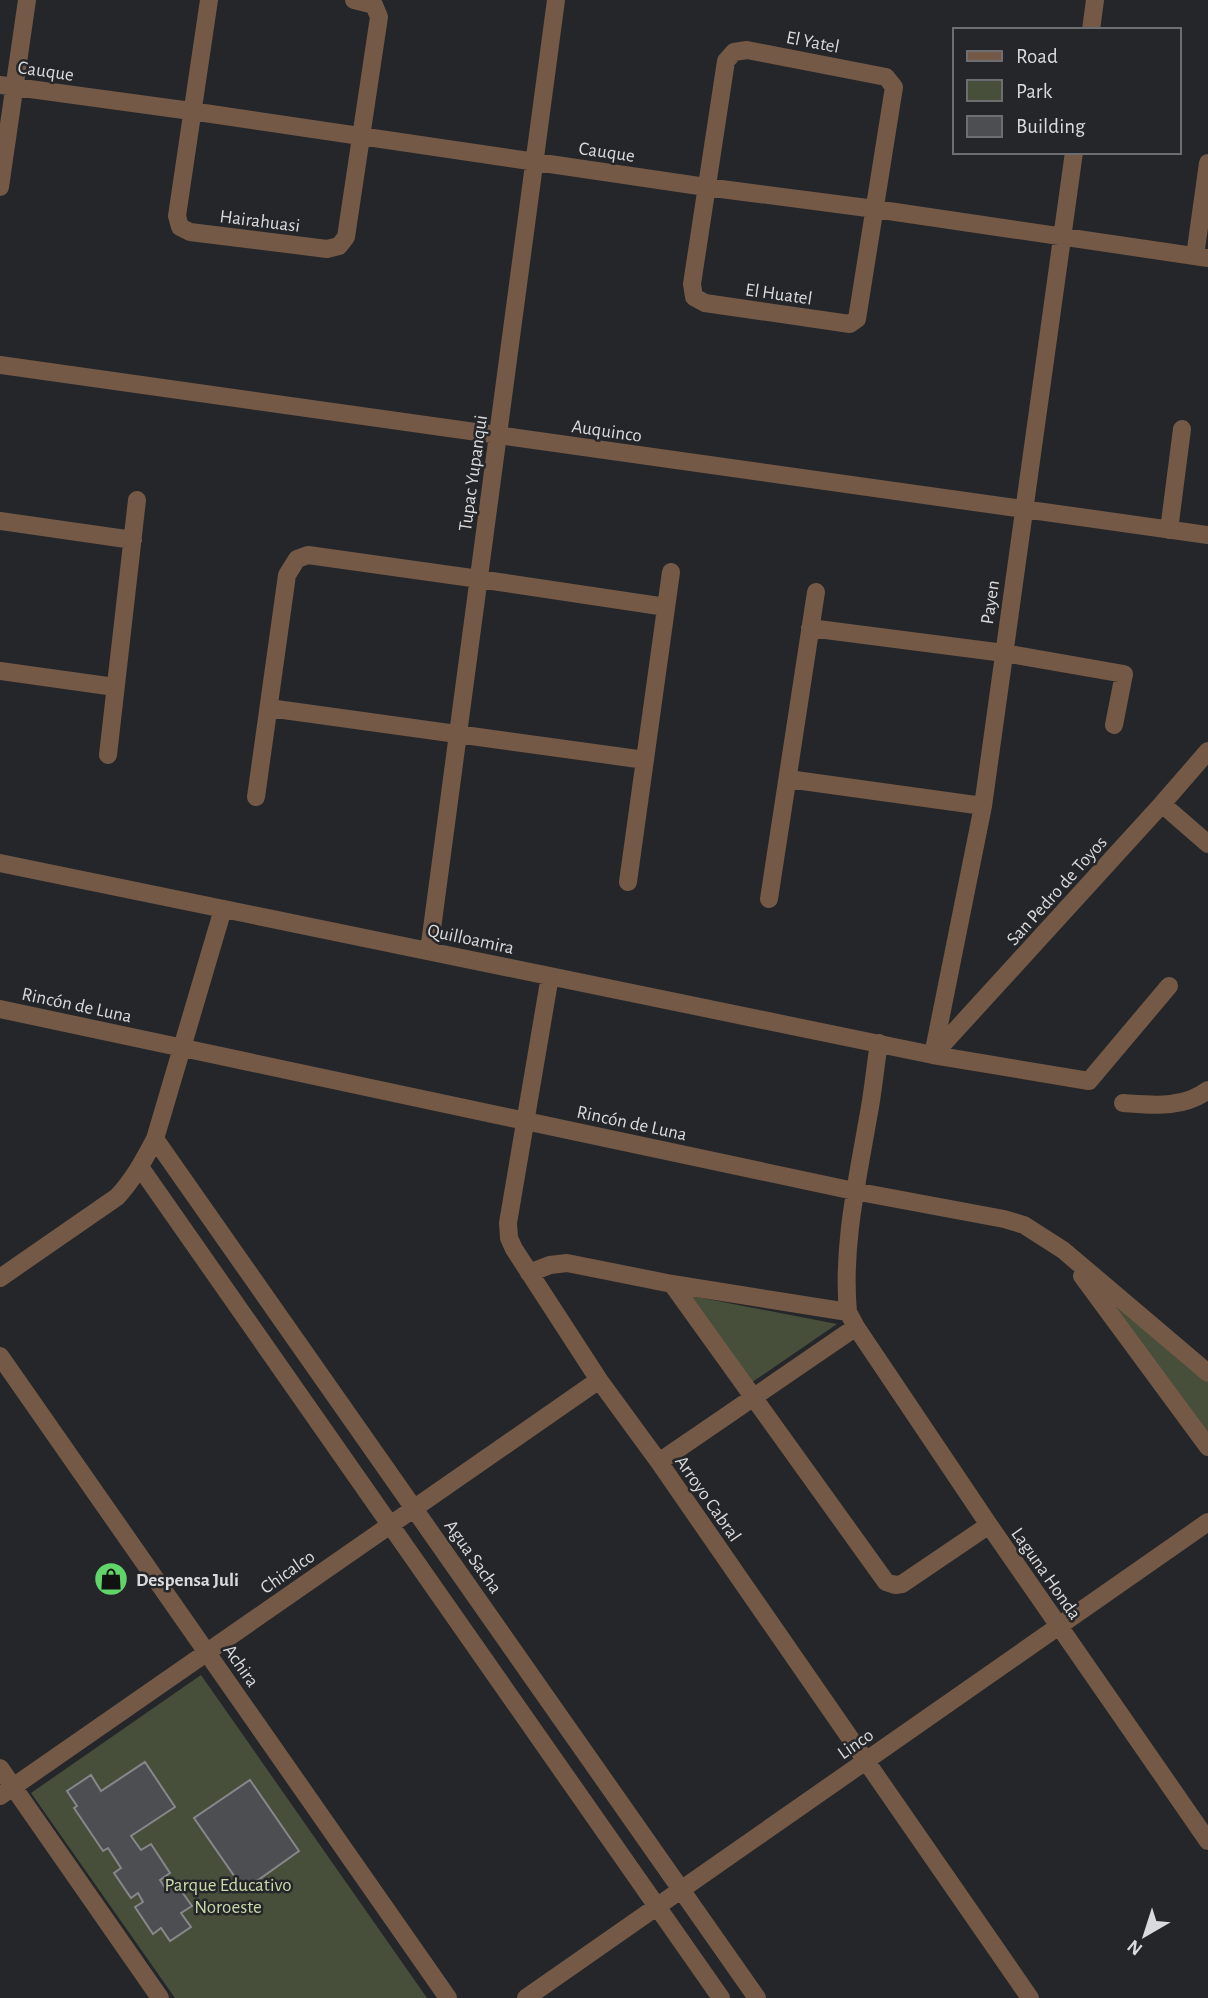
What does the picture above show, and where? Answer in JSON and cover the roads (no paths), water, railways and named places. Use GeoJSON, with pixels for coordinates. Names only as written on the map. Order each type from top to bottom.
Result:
{"type":"FeatureCollection","features":[{"type":"Feature","properties":{"kind":"street"},"geometry":{"type":"LineString","coordinates":[[0,187],[7,86],[27,0]]}},
{"type":"Feature","properties":{"kind":"street"},"geometry":{"type":"LineString","coordinates":[[191,111],[209,0]]}},
{"type":"Feature","properties":{"kind":"street"},"geometry":{"type":"LineString","coordinates":[[354,0],[374,5],[379,16],[361,136]]}},
{"type":"Feature","properties":{"kind":"street","name":"Tupac Yupanqui"},"geometry":{"type":"LineString","coordinates":[[429,951],[556,0]]}},
{"type":"Feature","properties":{"kind":"street"},"geometry":{"type":"LineString","coordinates":[[1091,28],[1095,0]]}},
{"type":"Feature","properties":{"kind":"street","name":"El Yatel"},"geometry":{"type":"LineString","coordinates":[[706,187],[726,61],[734,52],[747,50],[886,77],[894,87],[875,209]]}},
{"type":"Feature","properties":{"kind":"street","name":"Cauque"},"geometry":{"type":"LineString","coordinates":[[7,86],[1202,257]]}},
{"type":"Feature","properties":{"kind":"street","name":"Hairahuasi"},"geometry":{"type":"LineString","coordinates":[[191,111],[177,216],[180,227],[190,233],[327,249],[340,246],[346,237],[361,136]]}},
{"type":"Feature","properties":{"kind":"street","name":"Payen"},"geometry":{"type":"LineString","coordinates":[[933,1055],[983,806],[1074,154]]}},
{"type":"Feature","properties":{"kind":"street"},"geometry":{"type":"LineString","coordinates":[[1202,257],[1208,163]]}},
{"type":"Feature","properties":{"kind":"street","name":"El Huatel"},"geometry":{"type":"LineString","coordinates":[[706,187],[692,284],[694,297],[705,303],[850,324],[857,318],[875,209]]}},
{"type":"Feature","properties":{"kind":"street","name":"Auquinco"},"geometry":{"type":"LineString","coordinates":[[0,365],[1208,535]]}},
{"type":"Feature","properties":{"kind":"street"},"geometry":{"type":"LineString","coordinates":[[1169,530],[1182,429]]}},
{"type":"Feature","properties":{"kind":"street"},"geometry":{"type":"LineString","coordinates":[[108,755],[137,500]]}},
{"type":"Feature","properties":{"kind":"street"},"geometry":{"type":"LineString","coordinates":[[0,521],[133,540]]}},
{"type":"Feature","properties":{"kind":"street"},"geometry":{"type":"LineString","coordinates":[[256,797],[287,575],[297,559],[308,555],[666,607]]}},
{"type":"Feature","properties":{"kind":"street"},"geometry":{"type":"LineString","coordinates":[[628,882],[671,572]]}},
{"type":"Feature","properties":{"kind":"street"},"geometry":{"type":"LineString","coordinates":[[769,900],[816,592]]}},
{"type":"Feature","properties":{"kind":"street"},"geometry":{"type":"LineString","coordinates":[[810,628],[1004,653],[1124,674],[1114,725]]}},
{"type":"Feature","properties":{"kind":"street"},"geometry":{"type":"LineString","coordinates":[[0,671],[115,687]]}},
{"type":"Feature","properties":{"kind":"street"},"geometry":{"type":"LineString","coordinates":[[269,708],[645,760]]}},
{"type":"Feature","properties":{"kind":"street","name":"San Pedro de Toyos"},"geometry":{"type":"LineString","coordinates":[[933,1055],[1208,751]]}},
{"type":"Feature","properties":{"kind":"street"},"geometry":{"type":"LineString","coordinates":[[788,779],[983,806]]}},
{"type":"Feature","properties":{"kind":"street"},"geometry":{"type":"LineString","coordinates":[[1162,804],[1208,844]]}},
{"type":"Feature","properties":{"kind":"street","name":"Quilloamira"},"geometry":{"type":"LineString","coordinates":[[0,863],[933,1055],[1089,1081],[1169,986]]}},
{"type":"Feature","properties":{"kind":"street"},"geometry":{"type":"LineString","coordinates":[[0,1278],[117,1197],[140,1167],[155,1139],[223,909]]}},
{"type":"Feature","properties":{"kind":"street","name":"Arroyo Cabral"},"geometry":{"type":"LineString","coordinates":[[550,976],[508,1223],[509,1238],[514,1249],[599,1380],[659,1462],[1030,1998]]}},
{"type":"Feature","properties":{"kind":"street","name":"Rincón de Luna"},"geometry":{"type":"LineString","coordinates":[[0,1009],[854,1191],[1004,1219],[1024,1226],[1063,1250],[1208,1373]]}},
{"type":"Feature","properties":{"kind":"street","name":"Laguna Honda"},"geometry":{"type":"LineString","coordinates":[[879,1043],[869,1115],[854,1191],[845,1283],[852,1319],[989,1525],[1208,1841]]}},
{"type":"Feature","properties":{"kind":"street"},"geometry":{"type":"LineString","coordinates":[[1123,1103],[1173,1104],[1207,1093]]}},
{"type":"Feature","properties":{"kind":"street","name":"Agua Sacha"},"geometry":{"type":"LineString","coordinates":[[155,1139],[757,1998]]}},
{"type":"Feature","properties":{"kind":"street"},"geometry":{"type":"LineString","coordinates":[[140,1167],[721,1998]]}},
{"type":"Feature","properties":{"kind":"street"},"geometry":{"type":"LineString","coordinates":[[1063,1250],[1208,1447]]}},
{"type":"Feature","properties":{"kind":"street"},"geometry":{"type":"LineString","coordinates":[[529,1273],[550,1265],[567,1263],[852,1319]]}},
{"type":"Feature","properties":{"kind":"street"},"geometry":{"type":"LineString","coordinates":[[672,1284],[886,1582],[902,1584],[989,1525]]}},
{"type":"Feature","properties":{"kind":"street"},"geometry":{"type":"LineString","coordinates":[[659,1462],[754,1396],[852,1319]]}},
{"type":"Feature","properties":{"kind":"street","name":"Achira"},"geometry":{"type":"LineString","coordinates":[[0,1356],[448,1998]]}},
{"type":"Feature","properties":{"kind":"street","name":"Chicalco"},"geometry":{"type":"LineString","coordinates":[[6,1791],[599,1380]]}},
{"type":"Feature","properties":{"kind":"street","name":"Linco"},"geometry":{"type":"LineString","coordinates":[[526,1998],[1208,1522]]}},
{"type":"Feature","properties":{"kind":"street"},"geometry":{"type":"LineString","coordinates":[[0,1768],[6,1791],[160,1998]]}},
{"type":"Feature","properties":{"kind":"place","name":"Despensa Juli"},"geometry":{"type":"Point","coordinates":[111,1579]}},
{"type":"Feature","properties":{"kind":"park label","name":"Parque Educativo Noroeste"},"geometry":{"type":"Point","coordinates":[228,1895]}}]}
